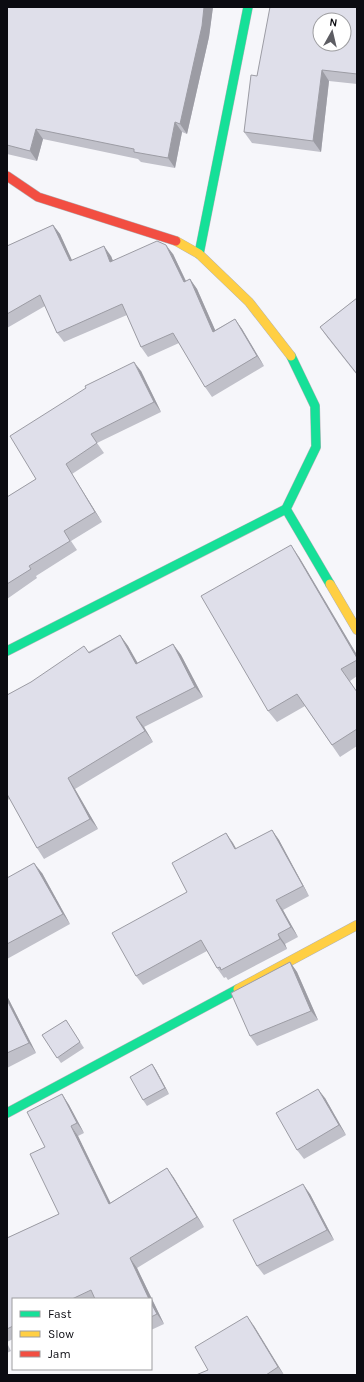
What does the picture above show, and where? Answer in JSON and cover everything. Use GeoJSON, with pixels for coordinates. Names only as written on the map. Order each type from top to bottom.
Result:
{"type":"FeatureCollection","features":[{"type":"Feature","properties":{"kind":"street"},"geometry":{"type":"LineString","coordinates":[[199,254],[248,7]]}},
{"type":"Feature","properties":{"kind":"street"},"geometry":{"type":"LineString","coordinates":[[7,176],[38,197],[173,240],[199,254],[249,302],[289,353],[315,406],[316,447],[286,508],[7,651]]}},
{"type":"Feature","properties":{"kind":"street"},"geometry":{"type":"LineString","coordinates":[[286,508],[357,630]]}},
{"type":"Feature","properties":{"kind":"street"},"geometry":{"type":"LineString","coordinates":[[7,1113],[357,925]]}},
{"type":"Feature","properties":{"kind":"building"},"geometry":{"type":"Polygon","coordinates":[[[7,7],[204,7],[202,26],[180,124],[175,122],[168,158],[134,152],[134,149],[36,129],[30,151],[7,145],[7,7]]]}},
{"type":"Feature","properties":{"kind":"building"},"geometry":{"type":"Polygon","coordinates":[[[270,7],[357,7],[357,74],[322,70],[313,141],[244,132],[251,75],[257,76],[270,7]]]}},
{"type":"Feature","properties":{"kind":"building"},"geometry":{"type":"Polygon","coordinates":[[[53,225],[70,261],[104,246],[110,262],[157,241],[166,245],[184,282],[190,279],[213,332],[235,319],[257,356],[205,387],[173,333],[141,347],[122,304],[57,333],[40,295],[7,314],[7,246],[53,225]]]}},
{"type":"Feature","properties":{"kind":"building"},"geometry":{"type":"Polygon","coordinates":[[[357,298],[357,374],[320,327],[357,298]]]}},
{"type":"Feature","properties":{"kind":"building"},"geometry":{"type":"Polygon","coordinates":[[[134,362],[154,402],[91,434],[97,443],[66,464],[95,512],[64,531],[70,541],[29,566],[31,569],[7,584],[7,497],[36,479],[10,436],[86,388],[85,386],[134,362]]]}},
{"type":"Feature","properties":{"kind":"building"},"geometry":{"type":"Polygon","coordinates":[[[291,545],[357,658],[357,660],[341,669],[357,692],[357,729],[332,745],[297,694],[268,711],[201,596],[291,545]]]}},
{"type":"Feature","properties":{"kind":"building"},"geometry":{"type":"Polygon","coordinates":[[[120,635],[136,664],[173,644],[195,687],[136,717],[145,731],[68,778],[90,819],[37,848],[7,794],[7,695],[31,682],[84,646],[89,653],[120,635]]]}},
{"type":"Feature","properties":{"kind":"building"},"geometry":{"type":"Polygon","coordinates":[[[272,830],[303,886],[276,900],[291,927],[278,934],[280,939],[221,970],[220,967],[217,968],[201,940],[136,976],[112,933],[187,892],[172,863],[226,833],[235,849],[272,830]]]}},
{"type":"Feature","properties":{"kind":"building"},"geometry":{"type":"Polygon","coordinates":[[[34,863],[63,914],[7,944],[7,878],[34,863]]]}},
{"type":"Feature","properties":{"kind":"building"},"geometry":{"type":"Polygon","coordinates":[[[290,962],[311,1011],[250,1036],[231,993],[290,962]]]}},
{"type":"Feature","properties":{"kind":"building"},"geometry":{"type":"Polygon","coordinates":[[[7,1000],[29,1043],[7,1053],[7,1000]]]}},
{"type":"Feature","properties":{"kind":"building"},"geometry":{"type":"Polygon","coordinates":[[[66,1020],[80,1042],[57,1058],[42,1035],[66,1020]]]}},
{"type":"Feature","properties":{"kind":"building"},"geometry":{"type":"Polygon","coordinates":[[[152,1064],[165,1088],[143,1100],[130,1077],[152,1064]]]}},
{"type":"Feature","properties":{"kind":"building"},"geometry":{"type":"Polygon","coordinates":[[[318,1089],[339,1125],[297,1150],[276,1113],[318,1089]]]}},
{"type":"Feature","properties":{"kind":"building"},"geometry":{"type":"Polygon","coordinates":[[[62,1094],[77,1123],[71,1126],[109,1204],[167,1168],[197,1217],[130,1258],[149,1298],[95,1298],[91,1290],[74,1298],[12,1298],[12,1326],[7,1329],[7,1238],[59,1214],[30,1154],[45,1147],[27,1112],[62,1094]]]}},
{"type":"Feature","properties":{"kind":"building"},"geometry":{"type":"Polygon","coordinates":[[[303,1184],[327,1230],[257,1266],[233,1220],[303,1184]]]}},
{"type":"Feature","properties":{"kind":"building"},"geometry":{"type":"Polygon","coordinates":[[[152,1305],[157,1314],[152,1316],[152,1305]]]}},
{"type":"Feature","properties":{"kind":"building"},"geometry":{"type":"Polygon","coordinates":[[[247,1316],[278,1367],[266,1375],[196,1375],[208,1370],[195,1347],[247,1316]]]}},
{"type":"Feature","properties":{"kind":"traffic: fast"},"geometry":{"type":"LineString","coordinates":[[199,254],[248,7]]}},
{"type":"Feature","properties":{"kind":"traffic: fast"},"geometry":{"type":"LineString","coordinates":[[291,356],[315,406],[316,447],[286,509],[330,584]]}},
{"type":"Feature","properties":{"kind":"traffic: fast"},"geometry":{"type":"LineString","coordinates":[[7,651],[286,509]]}},
{"type":"Feature","properties":{"kind":"traffic: fast"},"geometry":{"type":"LineString","coordinates":[[7,1113],[238,989]]}},
{"type":"Feature","properties":{"kind":"traffic: slow"},"geometry":{"type":"LineString","coordinates":[[176,241],[199,254],[249,302],[291,356]]}},
{"type":"Feature","properties":{"kind":"traffic: slow"},"geometry":{"type":"LineString","coordinates":[[330,584],[357,630]]}},
{"type":"Feature","properties":{"kind":"traffic: slow"},"geometry":{"type":"LineString","coordinates":[[238,989],[357,925]]}},
{"type":"Feature","properties":{"kind":"traffic: jam"},"geometry":{"type":"LineString","coordinates":[[7,176],[38,197],[176,241]]}}]}
